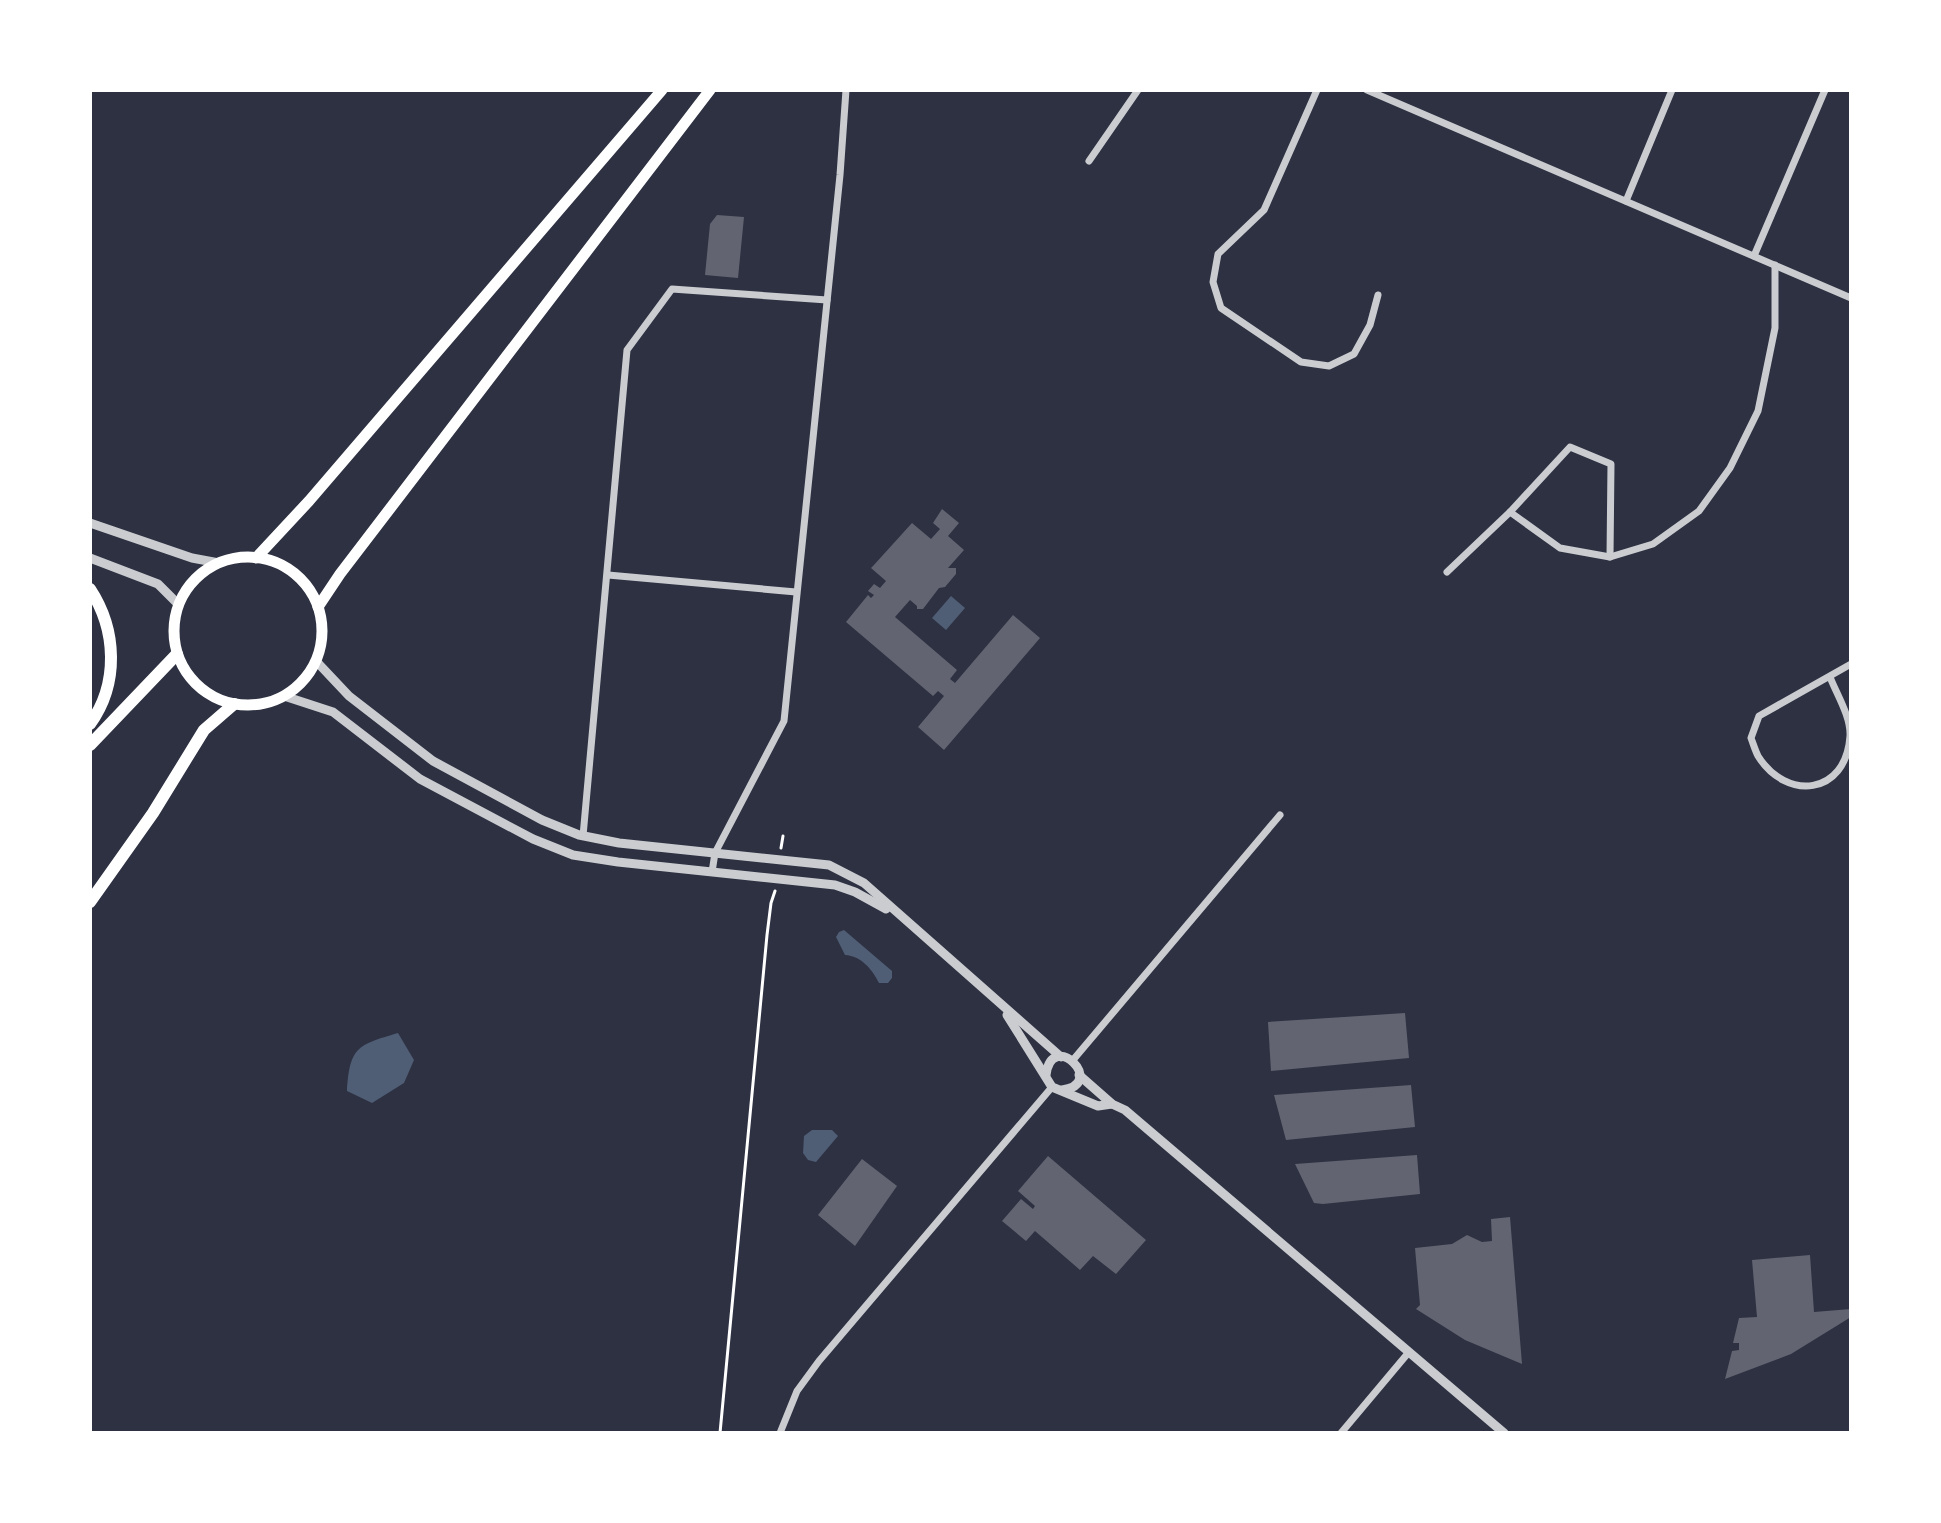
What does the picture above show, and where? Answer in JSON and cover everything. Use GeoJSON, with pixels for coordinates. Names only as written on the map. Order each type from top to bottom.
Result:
{"type":"FeatureCollection","features":[{"type":"Feature","properties":{"kind":"highway"},"geometry":{"type":"LineString","coordinates":[[90,589],[105,616],[112,646],[100,710],[90,724]]}},
{"type":"Feature","properties":{"kind":"highway"},"geometry":{"type":"LineString","coordinates":[[90,745],[177,654]]}},
{"type":"Feature","properties":{"kind":"highway"},"geometry":{"type":"LineString","coordinates":[[90,902],[153,813],[204,730],[234,704]]}},
{"type":"Feature","properties":{"kind":"main road"},"geometry":{"type":"LineString","coordinates":[[256,558],[309,501],[662,90]]}},
{"type":"Feature","properties":{"kind":"main road"},"geometry":{"type":"LineString","coordinates":[[318,607],[340,574],[710,90]]}},
{"type":"Feature","properties":{"kind":"main road"},"geometry":{"type":"LineString","coordinates":[[237,558],[256,558],[276,563],[294,573],[309,589],[322,625],[321,644],[316,661],[303,681],[284,696],[251,705],[234,704],[215,698],[185,672],[177,654],[174,629],[178,604],[195,580],[219,563],[237,558]]}},
{"type":"Feature","properties":{"kind":"street"},"geometry":{"type":"LineString","coordinates":[[712,872],[715,853],[784,721],[846,90]]}},
{"type":"Feature","properties":{"kind":"street"},"geometry":{"type":"LineString","coordinates":[[1089,161],[1138,90]]}},
{"type":"Feature","properties":{"kind":"street"},"geometry":{"type":"LineString","coordinates":[[1317,90],[1264,210],[1218,254],[1213,282],[1221,308],[1301,362],[1329,366],[1354,354],[1370,325],[1378,295]]}},
{"type":"Feature","properties":{"kind":"street"},"geometry":{"type":"LineString","coordinates":[[1367,90],[1851,298]]}},
{"type":"Feature","properties":{"kind":"street"},"geometry":{"type":"LineString","coordinates":[[1626,201],[1672,90]]}},
{"type":"Feature","properties":{"kind":"street"},"geometry":{"type":"LineString","coordinates":[[1754,256],[1825,90]]}},
{"type":"Feature","properties":{"kind":"street"},"geometry":{"type":"LineString","coordinates":[[1510,512],[1560,548],[1610,557],[1653,544],[1699,511],[1730,468],[1758,411],[1775,328],[1775,265]]}},
{"type":"Feature","properties":{"kind":"street"},"geometry":{"type":"LineString","coordinates":[[583,836],[627,350],[672,289],[827,300]]}},
{"type":"Feature","properties":{"kind":"street"},"geometry":{"type":"LineString","coordinates":[[1447,572],[1510,512],[1570,447],[1611,464],[1610,557]]}},
{"type":"Feature","properties":{"kind":"street"},"geometry":{"type":"LineString","coordinates":[[90,523],[192,558],[219,563]]}},
{"type":"Feature","properties":{"kind":"street"},"geometry":{"type":"LineString","coordinates":[[90,558],[158,584],[178,604]]}},
{"type":"Feature","properties":{"kind":"street"},"geometry":{"type":"LineString","coordinates":[[608,575],[796,592]]}},
{"type":"Feature","properties":{"kind":"street"},"geometry":{"type":"LineString","coordinates":[[316,661],[349,696],[433,761],[542,820],[583,836],[619,843],[829,865],[864,883],[1061,1057],[1073,1060],[1079,1069],[1074,1086],[1057,1088],[819,1361],[797,1391],[780,1433]]}},
{"type":"Feature","properties":{"kind":"street"},"geometry":{"type":"LineString","coordinates":[[1830,677],[1848,721],[1850,736],[1843,764],[1831,780],[1814,787],[1795,784],[1778,775],[1759,756],[1751,738],[1759,716],[1851,664]]}},
{"type":"Feature","properties":{"kind":"street"},"geometry":{"type":"LineString","coordinates":[[284,696],[333,712],[420,779],[533,839],[573,855],[835,885],[855,892],[898,916]]}},
{"type":"Feature","properties":{"kind":"street"},"geometry":{"type":"LineString","coordinates":[[1073,1060],[1280,815]]}},
{"type":"Feature","properties":{"kind":"street"},"geometry":{"type":"LineString","coordinates":[[1000,1004],[1057,1088],[1098,1106],[1112,1104]]}},
{"type":"Feature","properties":{"kind":"street"},"geometry":{"type":"LineString","coordinates":[[1046,1075],[1050,1063],[1061,1057]]}},
{"type":"Feature","properties":{"kind":"street"},"geometry":{"type":"LineString","coordinates":[[1079,1075],[1112,1104],[1125,1110],[1504,1433]]}},
{"type":"Feature","properties":{"kind":"street"},"geometry":{"type":"LineString","coordinates":[[1341,1433],[1409,1352]]}},
{"type":"Feature","properties":{"kind":"path"},"geometry":{"type":"LineString","coordinates":[[720,1433],[767,935],[778,878]]}},
{"type":"Feature","properties":{"kind":"water"},"geometry":{"type":"Polygon","coordinates":[[[951,596],[965,608],[946,630],[932,618],[951,596]]]}},
{"type":"Feature","properties":{"kind":"water"},"geometry":{"type":"Polygon","coordinates":[[[844,930],[892,971],[888,983],[879,983],[865,964],[845,955],[836,937],[844,930]]]}},
{"type":"Feature","properties":{"kind":"water"},"geometry":{"type":"Polygon","coordinates":[[[398,1033],[414,1060],[404,1083],[372,1103],[347,1091],[350,1065],[358,1050],[373,1041],[398,1033]]]}},
{"type":"Feature","properties":{"kind":"water"},"geometry":{"type":"Polygon","coordinates":[[[812,1130],[832,1130],[838,1136],[816,1162],[808,1160],[803,1153],[804,1136],[812,1130]]]}},
{"type":"Feature","properties":{"kind":"building"},"geometry":{"type":"Polygon","coordinates":[[[717,215],[744,217],[738,278],[705,275],[710,224],[717,215]]]}},
{"type":"Feature","properties":{"kind":"building"},"geometry":{"type":"Polygon","coordinates":[[[942,509],[959,523],[948,536],[964,550],[948,568],[956,568],[956,574],[945,587],[939,588],[923,609],[917,609],[910,600],[895,617],[957,670],[950,679],[955,683],[1013,615],[1040,638],[944,750],[918,727],[944,696],[938,691],[933,696],[846,622],[868,595],[871,598],[874,595],[868,591],[874,584],[880,588],[886,581],[871,568],[912,523],[931,539],[940,529],[933,523],[942,509]]]}},
{"type":"Feature","properties":{"kind":"building"},"geometry":{"type":"Polygon","coordinates":[[[1405,1013],[1409,1058],[1271,1071],[1268,1022],[1405,1013]]]}},
{"type":"Feature","properties":{"kind":"building"},"geometry":{"type":"Polygon","coordinates":[[[1411,1085],[1415,1127],[1286,1140],[1274,1095],[1411,1085]]]}},
{"type":"Feature","properties":{"kind":"building"},"geometry":{"type":"Polygon","coordinates":[[[1417,1155],[1420,1194],[1323,1204],[1314,1203],[1295,1164],[1417,1155]]]}},
{"type":"Feature","properties":{"kind":"building"},"geometry":{"type":"Polygon","coordinates":[[[1048,1156],[1146,1240],[1116,1274],[1093,1256],[1080,1270],[1035,1231],[1026,1241],[1002,1221],[1021,1199],[1033,1209],[1035,1206],[1018,1191],[1048,1156]]]}},
{"type":"Feature","properties":{"kind":"building"},"geometry":{"type":"Polygon","coordinates":[[[862,1159],[897,1186],[855,1246],[818,1215],[862,1159]]]}},
{"type":"Feature","properties":{"kind":"building"},"geometry":{"type":"Polygon","coordinates":[[[1510,1217],[1522,1364],[1465,1340],[1416,1309],[1420,1305],[1415,1248],[1452,1244],[1467,1235],[1482,1242],[1492,1241],[1491,1219],[1510,1217]]]}},
{"type":"Feature","properties":{"kind":"building"},"geometry":{"type":"Polygon","coordinates":[[[1810,1255],[1814,1312],[1851,1309],[1851,1317],[1791,1354],[1725,1379],[1732,1351],[1739,1350],[1739,1343],[1733,1343],[1739,1318],[1757,1317],[1752,1260],[1810,1255]]]}}]}
